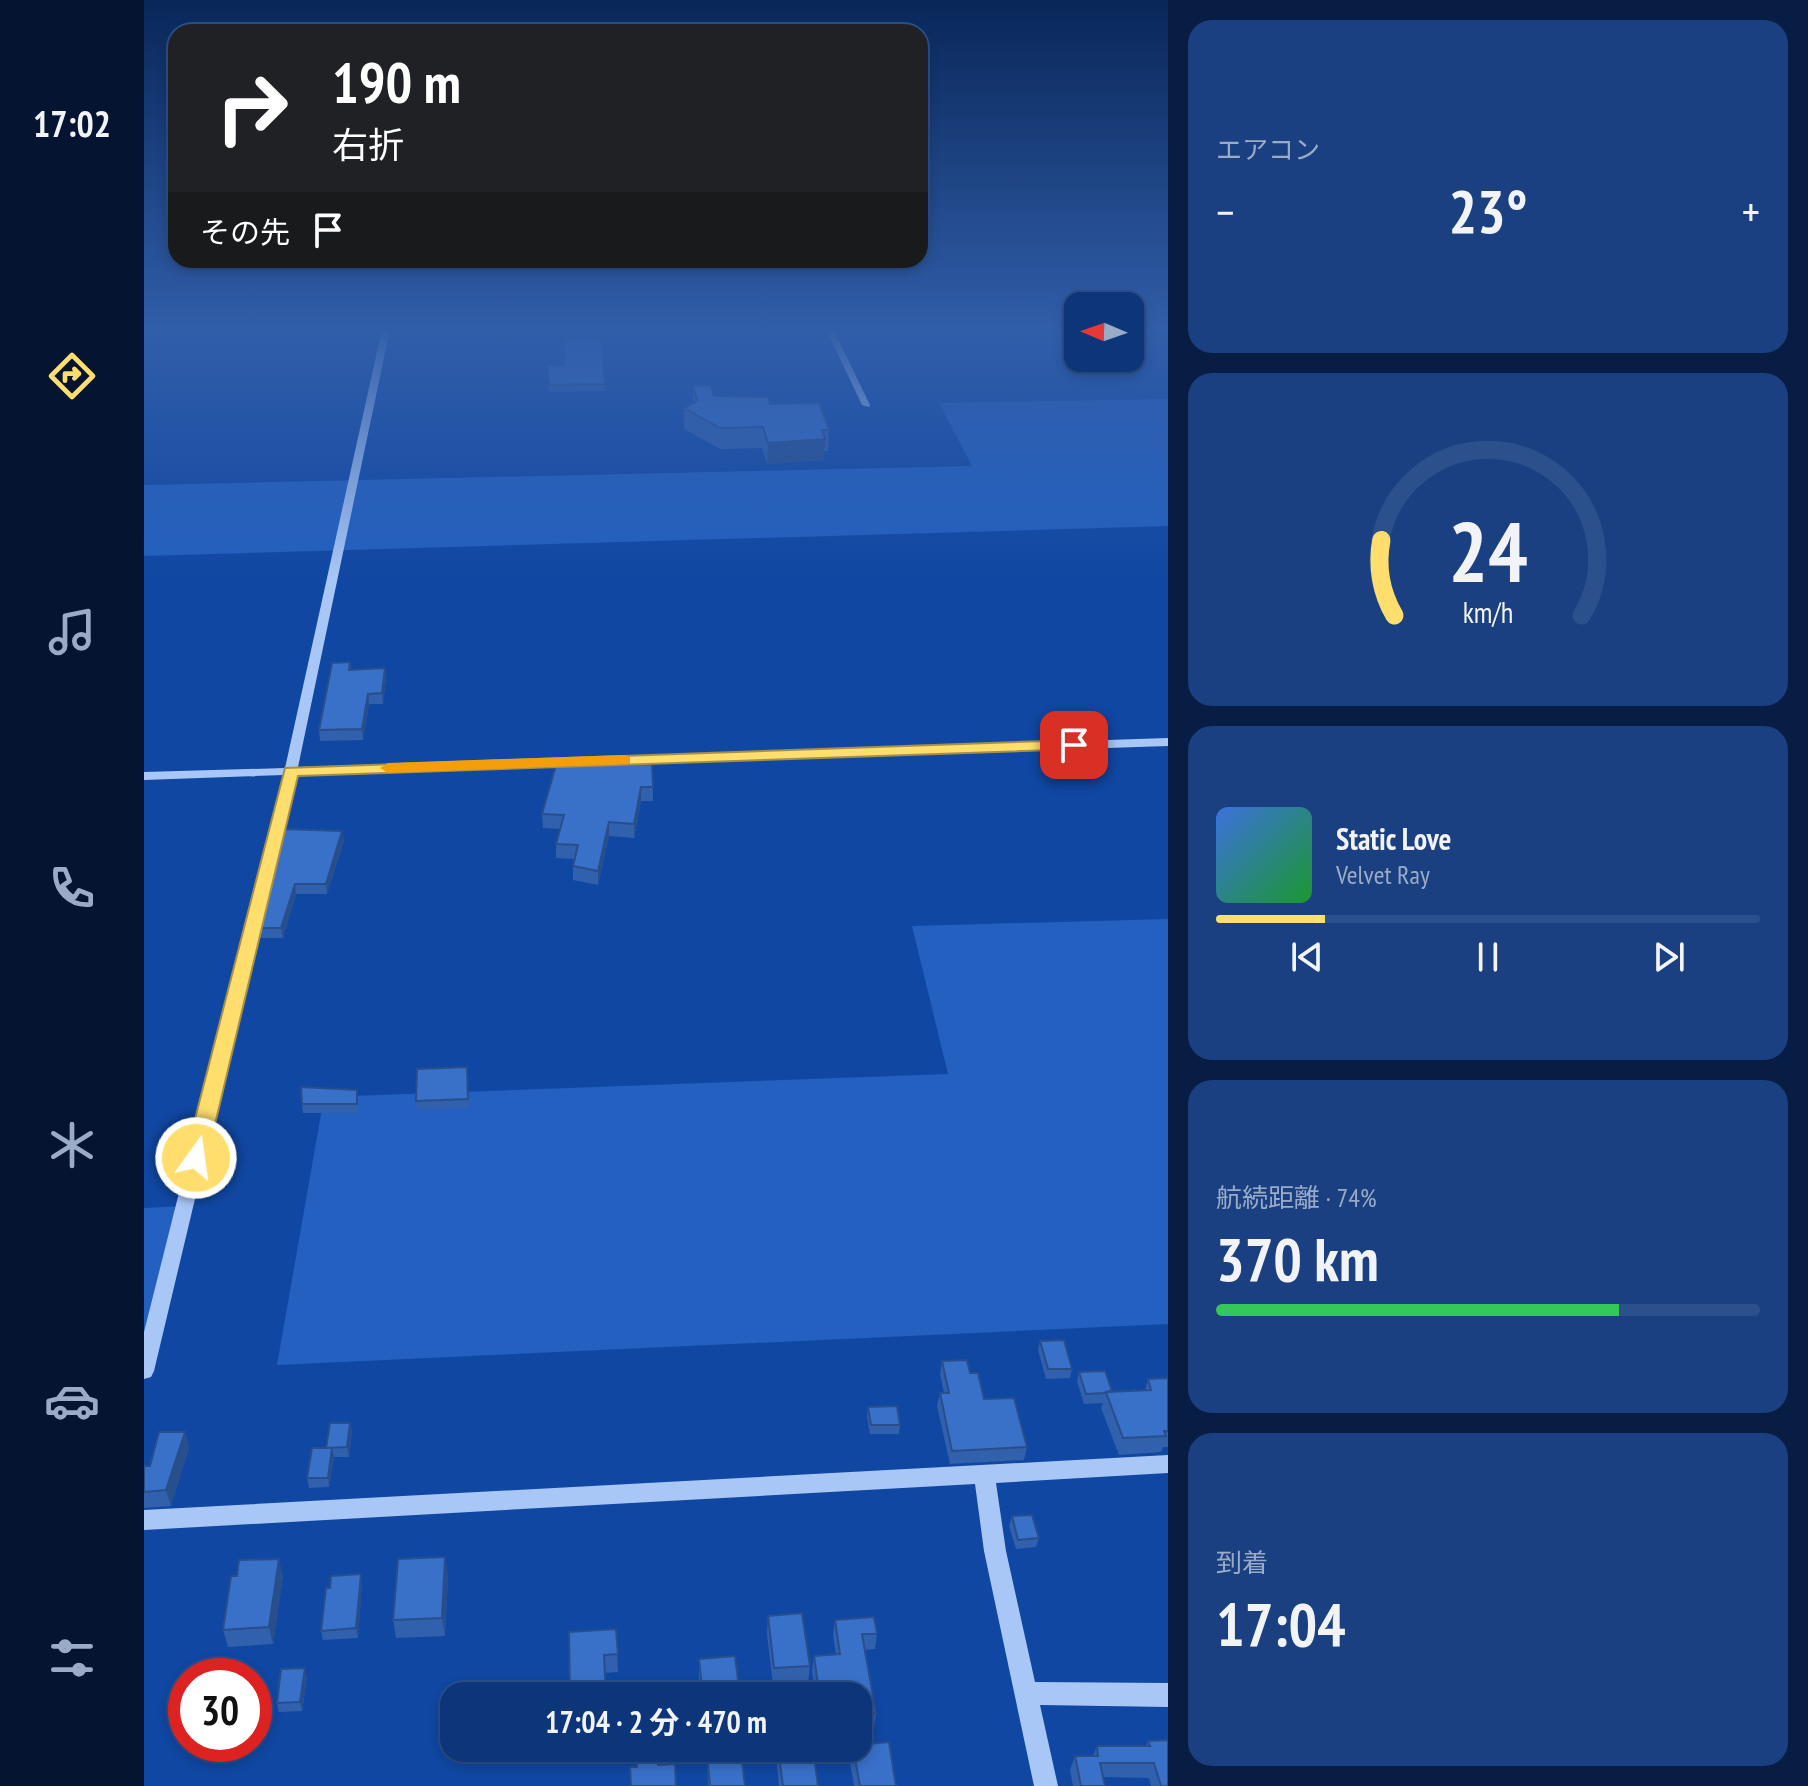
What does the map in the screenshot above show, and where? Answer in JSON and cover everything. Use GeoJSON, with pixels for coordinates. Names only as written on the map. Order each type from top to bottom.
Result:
{"type":"FeatureCollection","features":[{"type":"Feature","properties":{"kind":"street"},"geometry":{"type":"LineString","coordinates":[[144,1371],[291,771],[368,412]]}},
{"type":"Feature","properties":{"kind":"street"},"geometry":{"type":"LineString","coordinates":[[144,776],[1168,742]]}},
{"type":"Feature","properties":{"kind":"street"},"geometry":{"type":"LineString","coordinates":[[144,1520],[1168,1464]]}},
{"type":"Feature","properties":{"kind":"street"},"geometry":{"type":"LineString","coordinates":[[984,1475],[995,1551],[1046,1786]]}},
{"type":"Feature","properties":{"kind":"street"},"geometry":{"type":"LineString","coordinates":[[1026,1693],[1168,1695]]}},
{"type":"Feature","properties":{"kind":"shaded area"},"geometry":{"type":"Polygon","coordinates":[[[944,412],[1168,412],[1168,526],[144,556],[144,485],[972,466],[944,412]]]}},
{"type":"Feature","properties":{"kind":"shaded area"},"geometry":{"type":"Polygon","coordinates":[[[1168,919],[1168,1324],[277,1365],[324,1097],[948,1074],[912,926],[1168,919]]]}},
{"type":"Feature","properties":{"kind":"shaded area"},"geometry":{"type":"Polygon","coordinates":[[[186,1206],[144,1369],[144,1208],[186,1206]]]}},
{"type":"Feature","properties":{"kind":"building"},"geometry":{"type":"Polygon","coordinates":[[[692,412],[822,412],[829,430],[822,430],[825,439],[768,443],[763,427],[720,428],[692,412]]]}},
{"type":"Feature","properties":{"kind":"building"},"geometry":{"type":"Polygon","coordinates":[[[350,662],[349,670],[385,668],[382,693],[368,694],[362,729],[319,730],[332,663],[350,662]]]}},
{"type":"Feature","properties":{"kind":"building"},"geometry":{"type":"Polygon","coordinates":[[[652,764],[653,787],[641,787],[634,824],[609,822],[598,871],[573,866],[578,845],[556,844],[564,815],[542,814],[556,765],[652,764]]]}},
{"type":"Feature","properties":{"kind":"building"},"geometry":{"type":"Polygon","coordinates":[[[283,829],[342,831],[326,884],[295,884],[281,928],[258,928],[283,829]]]}},
{"type":"Feature","properties":{"kind":"building"},"geometry":{"type":"Polygon","coordinates":[[[467,1067],[468,1099],[416,1101],[417,1069],[467,1067]]]}},
{"type":"Feature","properties":{"kind":"building"},"geometry":{"type":"Polygon","coordinates":[[[301,1087],[357,1090],[357,1104],[302,1104],[301,1087]]]}},
{"type":"Feature","properties":{"kind":"building"},"geometry":{"type":"Polygon","coordinates":[[[1064,1340],[1072,1369],[1048,1369],[1040,1341],[1064,1340]]]}},
{"type":"Feature","properties":{"kind":"building"},"geometry":{"type":"Polygon","coordinates":[[[967,1360],[970,1373],[978,1373],[984,1399],[1014,1398],[1027,1447],[952,1451],[940,1393],[949,1393],[942,1361],[967,1360]]]}},
{"type":"Feature","properties":{"kind":"building"},"geometry":{"type":"Polygon","coordinates":[[[1105,1371],[1112,1391],[1086,1394],[1079,1372],[1105,1371]]]}},
{"type":"Feature","properties":{"kind":"building"},"geometry":{"type":"Polygon","coordinates":[[[1168,1378],[1166,1436],[1123,1438],[1106,1392],[1151,1390],[1148,1379],[1168,1378]]]}},
{"type":"Feature","properties":{"kind":"building"},"geometry":{"type":"Polygon","coordinates":[[[897,1406],[900,1425],[871,1425],[868,1407],[897,1406]]]}},
{"type":"Feature","properties":{"kind":"building"},"geometry":{"type":"Polygon","coordinates":[[[330,1423],[350,1423],[347,1447],[326,1448],[330,1423]]]}},
{"type":"Feature","properties":{"kind":"building"},"geometry":{"type":"Polygon","coordinates":[[[159,1432],[185,1432],[166,1490],[144,1492],[144,1466],[150,1466],[159,1432]]]}},
{"type":"Feature","properties":{"kind":"building"},"geometry":{"type":"Polygon","coordinates":[[[312,1448],[332,1448],[328,1478],[307,1478],[312,1448]]]}},
{"type":"Feature","properties":{"kind":"building"},"geometry":{"type":"Polygon","coordinates":[[[1032,1515],[1039,1538],[1018,1540],[1012,1516],[1032,1515]]]}},
{"type":"Feature","properties":{"kind":"building"},"geometry":{"type":"Polygon","coordinates":[[[445,1557],[442,1618],[393,1620],[398,1559],[445,1557]]]}},
{"type":"Feature","properties":{"kind":"building"},"geometry":{"type":"Polygon","coordinates":[[[279,1559],[269,1627],[223,1630],[231,1576],[237,1576],[239,1560],[279,1559]]]}},
{"type":"Feature","properties":{"kind":"building"},"geometry":{"type":"Polygon","coordinates":[[[361,1574],[356,1628],[321,1631],[326,1588],[330,1588],[331,1576],[361,1574]]]}},
{"type":"Feature","properties":{"kind":"building"},"geometry":{"type":"Polygon","coordinates":[[[802,1613],[810,1666],[774,1668],[768,1616],[802,1613]]]}},
{"type":"Feature","properties":{"kind":"building"},"geometry":{"type":"Polygon","coordinates":[[[874,1617],[877,1634],[862,1634],[871,1682],[818,1682],[814,1656],[840,1654],[835,1620],[874,1617]]]}},
{"type":"Feature","properties":{"kind":"building"},"geometry":{"type":"Polygon","coordinates":[[[616,1629],[618,1654],[604,1655],[605,1682],[570,1682],[569,1632],[616,1629]]]}},
{"type":"Feature","properties":{"kind":"building"},"geometry":{"type":"Polygon","coordinates":[[[735,1656],[738,1682],[701,1682],[699,1659],[735,1656]]]}},
{"type":"Feature","properties":{"kind":"building"},"geometry":{"type":"Polygon","coordinates":[[[305,1668],[300,1702],[277,1703],[281,1669],[305,1668]]]}},
{"type":"Feature","properties":{"kind":"building"},"geometry":{"type":"Polygon","coordinates":[[[872,1690],[876,1713],[872,1713],[872,1690]]]}},
{"type":"Feature","properties":{"kind":"building"},"geometry":{"type":"Polygon","coordinates":[[[1168,1740],[1168,1786],[1161,1786],[1154,1763],[1100,1763],[1105,1786],[1081,1786],[1075,1756],[1098,1756],[1097,1746],[1150,1746],[1148,1741],[1168,1740]]]}},
{"type":"Feature","properties":{"kind":"building"},"geometry":{"type":"Polygon","coordinates":[[[889,1742],[896,1786],[860,1786],[856,1762],[872,1762],[872,1744],[889,1742]]]}},
{"type":"Feature","properties":{"kind":"building"},"geometry":{"type":"Polygon","coordinates":[[[637,1762],[675,1764],[676,1786],[631,1786],[630,1767],[637,1767],[637,1762]]]}},
{"type":"Feature","properties":{"kind":"building"},"geometry":{"type":"Polygon","coordinates":[[[708,1762],[742,1762],[745,1786],[710,1786],[708,1762]]]}},
{"type":"Feature","properties":{"kind":"building"},"geometry":{"type":"Polygon","coordinates":[[[780,1762],[815,1762],[818,1786],[783,1786],[780,1762]]]}},
{"type":"Feature","properties":{"kind":"slow traffic"},"geometry":{"type":"LineString","coordinates":[[388,768],[624,760]]}},
{"type":"Feature","properties":{"kind":"route"},"geometry":{"type":"LineString","coordinates":[[196,1158],[291,771],[1074,745]]}}]}
